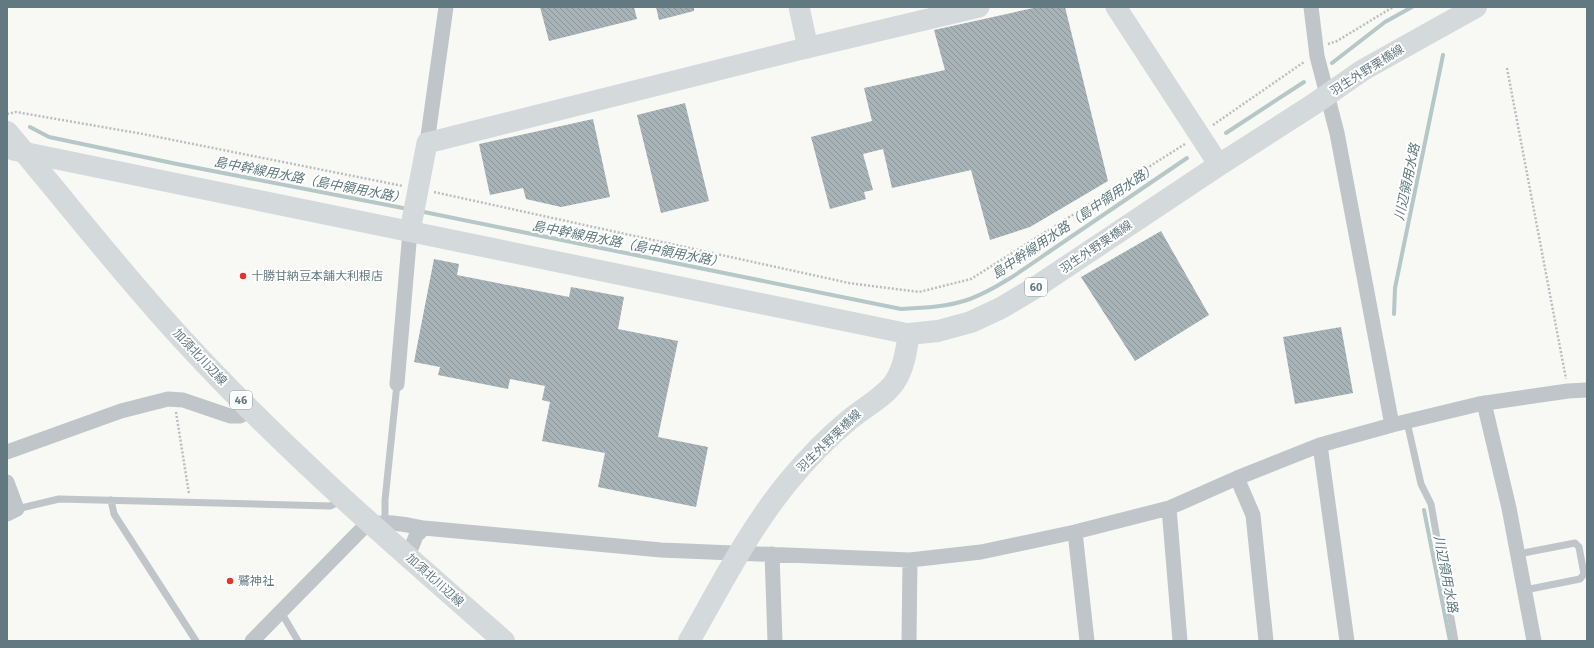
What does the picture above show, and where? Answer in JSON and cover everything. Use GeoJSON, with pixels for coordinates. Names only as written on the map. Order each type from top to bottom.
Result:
{"type":"FeatureCollection","features":[{"type":"Feature","properties":{"kind":"main road","name":"羽生外野栗橋線"},"geometry":{"type":"LineString","coordinates":[[689,641],[738,553],[759,520],[788,481],[819,448],[849,420],[893,384],[900,372],[909,334],[938,331],[958,326],[1001,308],[1033,289],[1369,66],[1476,7]]}},
{"type":"Feature","properties":{"kind":"main road","name":"加須北川辺線"},"geometry":{"type":"LineString","coordinates":[[7,132],[16,151],[184,340],[251,410],[342,498],[378,523],[408,556],[504,641]]}},
{"type":"Feature","properties":{"kind":"street"},"geometry":{"type":"LineString","coordinates":[[397,384],[410,231],[427,143],[446,7]]}},
{"type":"Feature","properties":{"kind":"street"},"geometry":{"type":"LineString","coordinates":[[799,7],[808,48]]}},
{"type":"Feature","properties":{"kind":"street"},"geometry":{"type":"LineString","coordinates":[[427,143],[978,7]]}},
{"type":"Feature","properties":{"kind":"street"},"geometry":{"type":"LineString","coordinates":[[1116,7],[1219,165]]}},
{"type":"Feature","properties":{"kind":"street"},"geometry":{"type":"LineString","coordinates":[[1311,7],[1316,51],[1338,133],[1392,425]]}},
{"type":"Feature","properties":{"kind":"street"},"geometry":{"type":"LineString","coordinates":[[16,151],[909,334]]}},
{"type":"Feature","properties":{"kind":"street"},"geometry":{"type":"LineString","coordinates":[[252,641],[363,528],[378,523],[661,550],[910,560],[981,552],[1075,532],[1169,508],[1237,478],[1320,445],[1392,425],[1484,403],[1568,391],[1587,390]]}},
{"type":"Feature","properties":{"kind":"street"},"geometry":{"type":"LineString","coordinates":[[7,452],[121,411],[168,399],[183,400],[230,416],[240,416],[251,410]]}},
{"type":"Feature","properties":{"kind":"street"},"geometry":{"type":"LineString","coordinates":[[1484,403],[1510,508],[1534,641]]}},
{"type":"Feature","properties":{"kind":"street"},"geometry":{"type":"LineString","coordinates":[[1320,445],[1347,641]]}},
{"type":"Feature","properties":{"kind":"street"},"geometry":{"type":"LineString","coordinates":[[1237,478],[1253,515],[1266,641]]}},
{"type":"Feature","properties":{"kind":"street"},"geometry":{"type":"LineString","coordinates":[[7,482],[12,512]]}},
{"type":"Feature","properties":{"kind":"street"},"geometry":{"type":"LineString","coordinates":[[1169,508],[1180,641]]}},
{"type":"Feature","properties":{"kind":"street"},"geometry":{"type":"LineString","coordinates":[[408,556],[416,536],[424,528]]}},
{"type":"Feature","properties":{"kind":"street"},"geometry":{"type":"LineString","coordinates":[[1075,532],[1087,641]]}},
{"type":"Feature","properties":{"kind":"street"},"geometry":{"type":"LineString","coordinates":[[772,554],[775,641]]}},
{"type":"Feature","properties":{"kind":"street"},"geometry":{"type":"LineString","coordinates":[[909,641],[910,560]]}},
{"type":"Feature","properties":{"kind":"lane"},"geometry":{"type":"LineString","coordinates":[[378,523],[385,500],[397,384]]}},
{"type":"Feature","properties":{"kind":"lane"},"geometry":{"type":"LineString","coordinates":[[1408,422],[1421,484],[1431,504],[1455,641]]}},
{"type":"Feature","properties":{"kind":"lane"},"geometry":{"type":"LineString","coordinates":[[12,512],[59,499],[330,506],[336,504],[342,498]]}},
{"type":"Feature","properties":{"kind":"lane"},"geometry":{"type":"LineString","coordinates":[[111,500],[114,514],[196,641]]}},
{"type":"Feature","properties":{"kind":"lane"},"geometry":{"type":"LineString","coordinates":[[1518,554],[1575,543],[1579,547],[1581,554],[1584,574],[1580,578],[1525,590]]}},
{"type":"Feature","properties":{"kind":"lane"},"geometry":{"type":"LineString","coordinates":[[281,612],[298,641]]}},
{"type":"Feature","properties":{"kind":"path"},"geometry":{"type":"LineString","coordinates":[[7,114],[16,112],[143,134],[418,189],[849,283],[919,292],[971,279],[1199,135],[1306,61],[1316,51],[1338,41],[1393,7]]}},
{"type":"Feature","properties":{"kind":"path"},"geometry":{"type":"LineString","coordinates":[[1507,68],[1568,391]]}},
{"type":"Feature","properties":{"kind":"path"},"geometry":{"type":"LineString","coordinates":[[174,400],[189,502]]}},
{"type":"Feature","properties":{"kind":"building"},"geometry":{"type":"Polygon","coordinates":[[[540,7],[634,7],[637,19],[549,41],[540,7]]]}},
{"type":"Feature","properties":{"kind":"building"},"geometry":{"type":"Polygon","coordinates":[[[656,7],[694,7],[694,11],[659,20],[656,7]]]}},
{"type":"Feature","properties":{"kind":"building"},"geometry":{"type":"Polygon","coordinates":[[[1038,7],[1065,7],[1108,181],[1030,227],[990,240],[971,170],[892,188],[883,149],[863,154],[873,190],[864,192],[866,199],[830,209],[811,137],[872,121],[864,88],[945,70],[934,30],[1038,7]]]}},
{"type":"Feature","properties":{"kind":"building"},"geometry":{"type":"Polygon","coordinates":[[[685,103],[709,201],[661,213],[637,115],[685,103]]]}},
{"type":"Feature","properties":{"kind":"building"},"geometry":{"type":"Polygon","coordinates":[[[593,119],[610,197],[561,207],[526,199],[523,188],[490,195],[479,144],[593,119]]]}},
{"type":"Feature","properties":{"kind":"building"},"geometry":{"type":"Polygon","coordinates":[[[1161,231],[1209,315],[1135,361],[1081,277],[1161,231]]]}},
{"type":"Feature","properties":{"kind":"building"},"geometry":{"type":"Polygon","coordinates":[[[434,259],[459,264],[457,275],[569,297],[571,287],[624,297],[618,329],[678,341],[658,437],[708,447],[696,507],[598,487],[605,453],[542,441],[550,402],[542,400],[545,386],[510,379],[508,389],[438,375],[440,367],[414,362],[434,259]]]}},
{"type":"Feature","properties":{"kind":"building"},"geometry":{"type":"Polygon","coordinates":[[[1341,327],[1353,393],[1295,404],[1283,337],[1341,327]]]}},
{"type":"Feature","properties":{"kind":"waterway","name":"島中幹線用水路（島中領用水路）"},"geometry":{"type":"LineString","coordinates":[[1332,63],[1385,22],[1412,7]]}},
{"type":"Feature","properties":{"kind":"waterway","name":"川辺領用水路"},"geometry":{"type":"LineString","coordinates":[[1394,314],[1395,288],[1443,55]]}},
{"type":"Feature","properties":{"kind":"waterway","name":"島中幹線用水路（島中領用水路）"},"geometry":{"type":"LineString","coordinates":[[1226,133],[1304,82]]}},
{"type":"Feature","properties":{"kind":"waterway","name":"島中幹線用水路（島中領用水路）"},"geometry":{"type":"LineString","coordinates":[[30,127],[49,137],[177,164],[408,209]]}},
{"type":"Feature","properties":{"kind":"waterway","name":"島中幹線用水路（島中領用水路）"},"geometry":{"type":"LineString","coordinates":[[419,211],[901,309],[936,307],[962,302],[982,294],[1004,282],[1187,158]]}},
{"type":"Feature","properties":{"kind":"waterway","name":"川辺領用水路"},"geometry":{"type":"LineString","coordinates":[[1424,510],[1450,641]]}},
{"type":"Feature","properties":{"kind":"place","name":"十勝甘納豆本舗大利根店"},"geometry":{"type":"Point","coordinates":[243,276]}},
{"type":"Feature","properties":{"kind":"place","name":"鷲神社"},"geometry":{"type":"Point","coordinates":[230,581]}}]}
